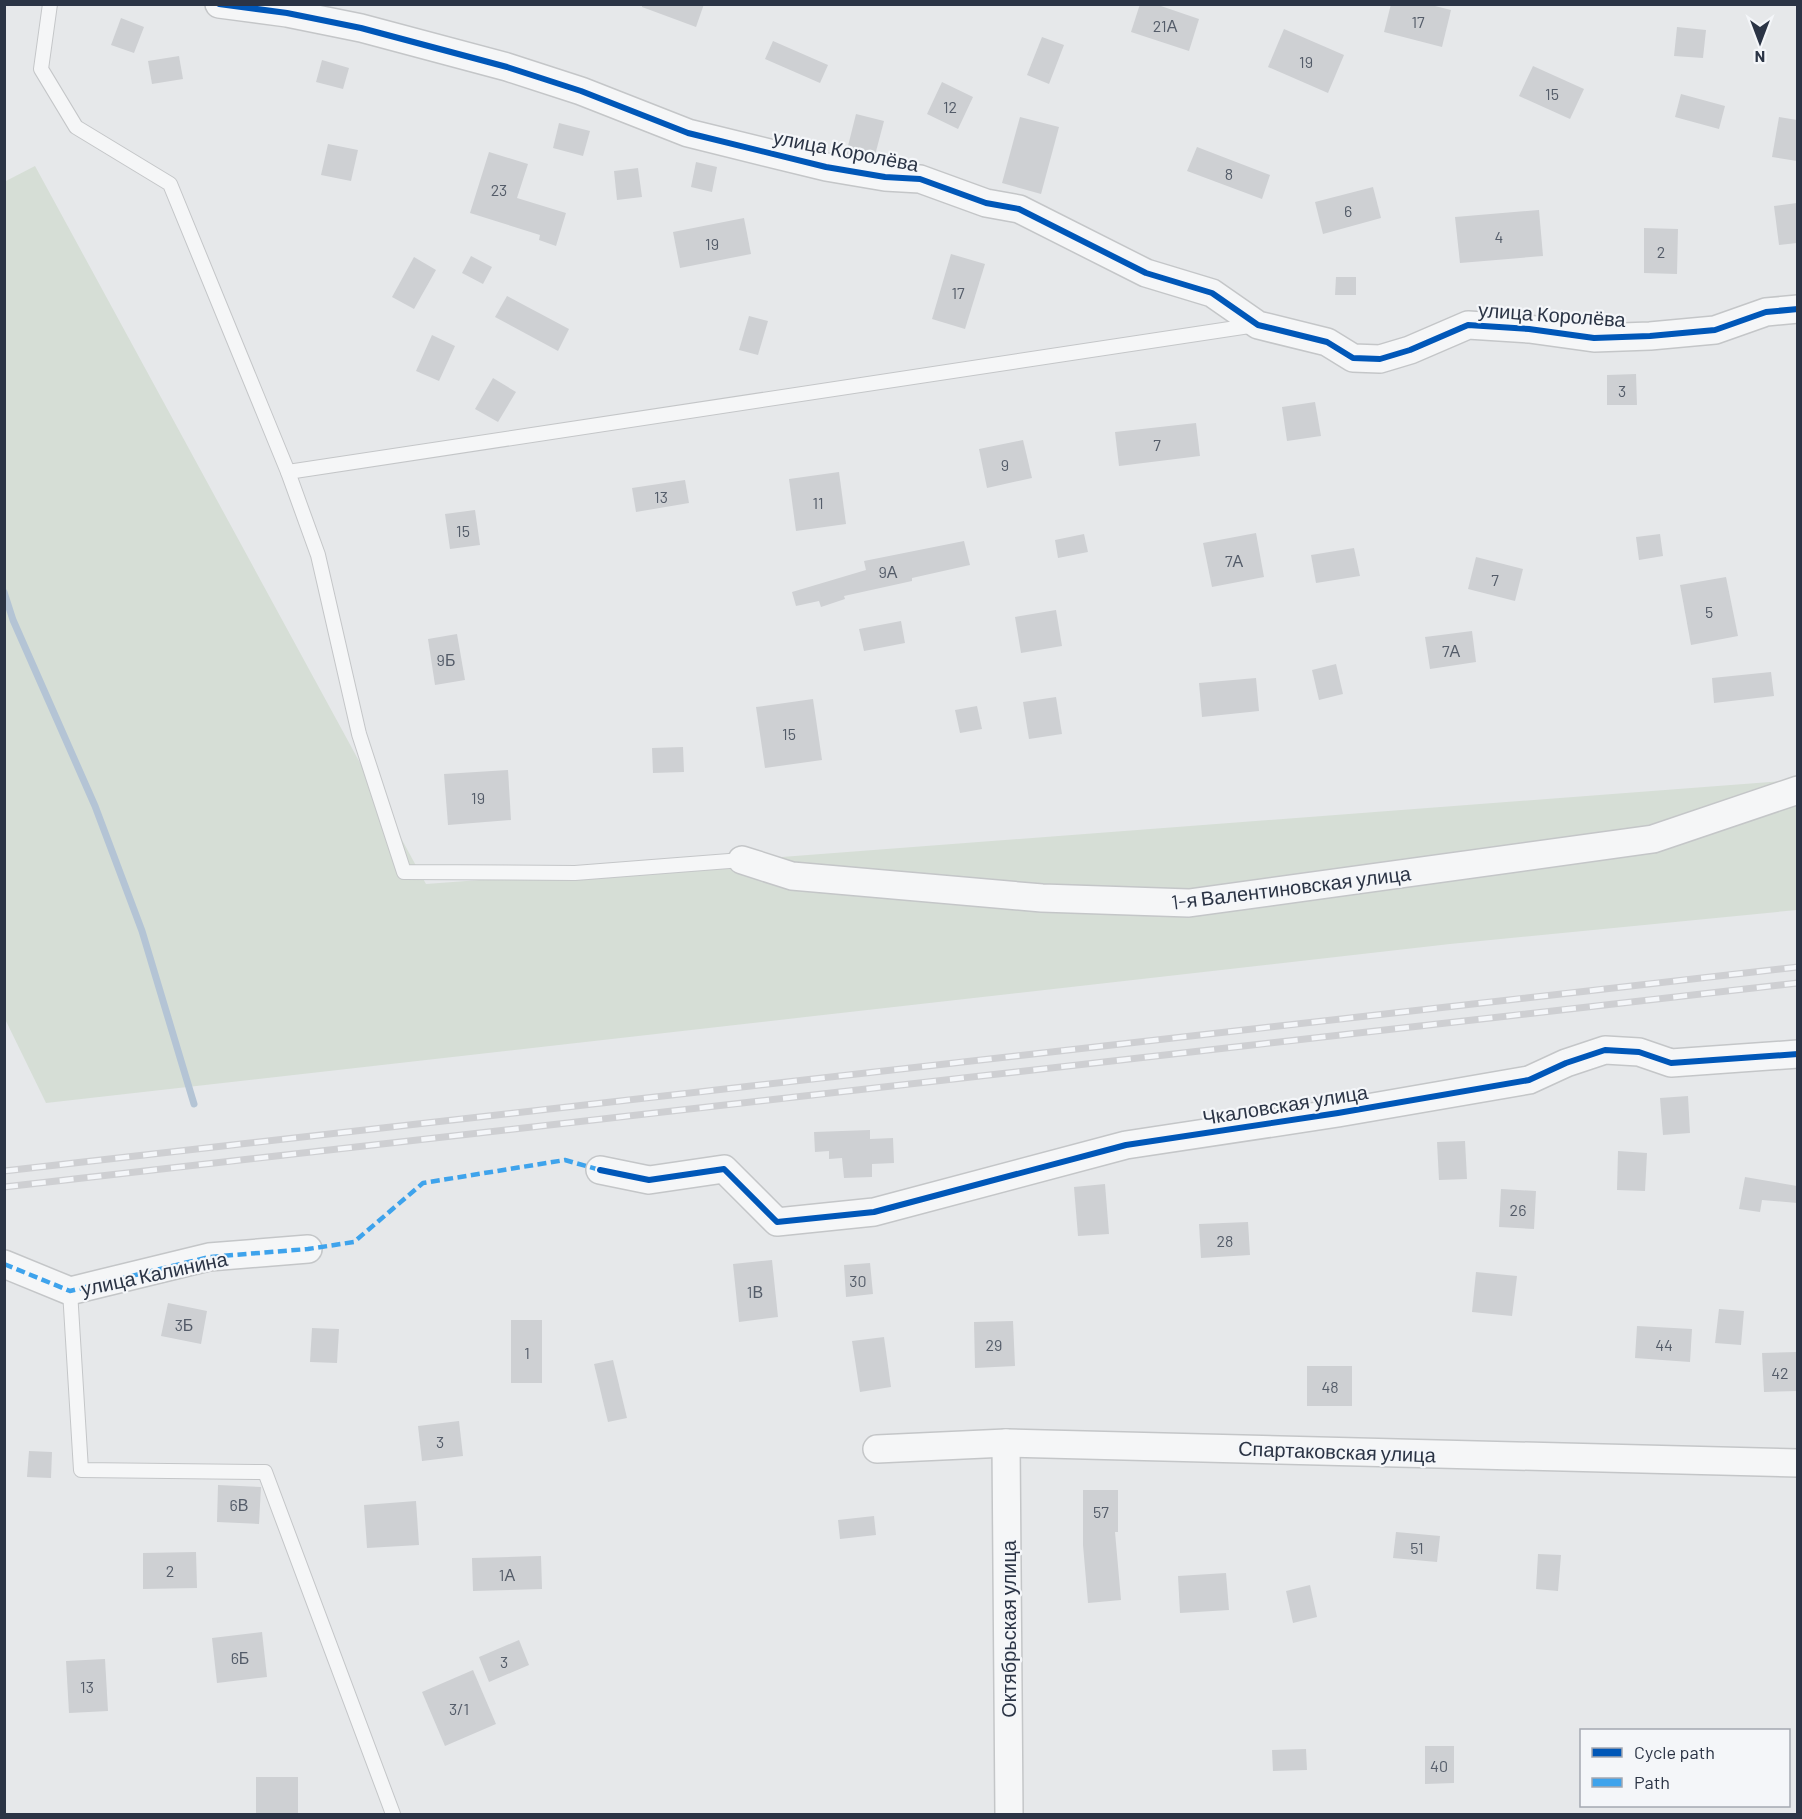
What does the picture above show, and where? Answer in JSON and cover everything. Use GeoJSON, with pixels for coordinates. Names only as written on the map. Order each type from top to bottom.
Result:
{"type":"FeatureCollection","features":[{"type":"Feature","properties":{"kind":"street","name":"улица Королёва"},"geometry":{"type":"LineString","coordinates":[[219,4],[287,13],[361,28],[507,67],[581,91],[688,133],[825,167],[885,177],[920,179],[986,203],[1019,209],[1146,273],[1212,293],[1258,325],[1327,342],[1353,358],[1380,359],[1410,350],[1467,325],[1529,329],[1594,338],[1650,336],[1715,330],[1766,312],[1797,309]]}},
{"type":"Feature","properties":{"kind":"street","name":"1-я Валентиновская улица"},"geometry":{"type":"LineString","coordinates":[[742,860],[792,876],[1041,898],[1189,903],[1653,839],[1797,790]]}},
{"type":"Feature","properties":{"kind":"street","name":"Чкаловская улица"},"geometry":{"type":"LineString","coordinates":[[600,1170],[649,1180],[724,1169],[777,1222],[874,1212],[1126,1145],[1338,1113],[1529,1080],[1566,1063],[1605,1050],[1639,1052],[1671,1063],[1797,1054]]}},
{"type":"Feature","properties":{"kind":"street","name":"улица Калинина"},"geometry":{"type":"LineString","coordinates":[[4,1264],[70,1292],[209,1257],[308,1250]]}},
{"type":"Feature","properties":{"kind":"street","name":"Спартаковская улица"},"geometry":{"type":"LineString","coordinates":[[877,1449],[1006,1443],[1797,1463]]}},
{"type":"Feature","properties":{"kind":"street","name":"Октябрьская улица"},"geometry":{"type":"LineString","coordinates":[[1006,1443],[1009,1815]]}},
{"type":"Feature","properties":{"kind":"lane"},"geometry":{"type":"LineString","coordinates":[[50,4],[41,69],[76,127],[170,184],[288,472],[318,555],[359,734],[404,872],[575,873],[742,860]]}},
{"type":"Feature","properties":{"kind":"lane"},"geometry":{"type":"LineString","coordinates":[[288,472],[1258,325]]}},
{"type":"Feature","properties":{"kind":"lane"},"geometry":{"type":"LineString","coordinates":[[70,1292],[81,1470],[266,1472],[393,1815]]}},
{"type":"Feature","properties":{"kind":"shaded area"},"geometry":{"type":"Polygon","coordinates":[[[35,166],[426,884],[1797,780],[1797,910],[1450,944],[46,1103],[5,1019],[4,182],[35,166]]]}},
{"type":"Feature","properties":{"kind":"building"},"geometry":{"type":"Polygon","coordinates":[[[642,4],[704,4],[696,27],[642,7],[642,4]]]}},
{"type":"Feature","properties":{"kind":"building"},"geometry":{"type":"Polygon","coordinates":[[[1140,4],[1155,4],[1199,19],[1189,51],[1131,32],[1140,4]]]}},
{"type":"Feature","properties":{"kind":"building"},"geometry":{"type":"Polygon","coordinates":[[[1391,4],[1427,4],[1451,10],[1442,47],[1384,32],[1391,4]]]}},
{"type":"Feature","properties":{"kind":"building"},"geometry":{"type":"Polygon","coordinates":[[[121,18],[144,27],[134,53],[111,45],[121,18]]]}},
{"type":"Feature","properties":{"kind":"building"},"geometry":{"type":"Polygon","coordinates":[[[1677,27],[1706,30],[1703,58],[1674,56],[1677,27]]]}},
{"type":"Feature","properties":{"kind":"building"},"geometry":{"type":"Polygon","coordinates":[[[1284,29],[1344,55],[1328,93],[1268,67],[1284,29]]]}},
{"type":"Feature","properties":{"kind":"building"},"geometry":{"type":"Polygon","coordinates":[[[1042,37],[1064,45],[1049,84],[1027,75],[1042,37]]]}},
{"type":"Feature","properties":{"kind":"building"},"geometry":{"type":"Polygon","coordinates":[[[773,41],[828,65],[820,83],[765,59],[773,41]]]}},
{"type":"Feature","properties":{"kind":"building"},"geometry":{"type":"Polygon","coordinates":[[[179,56],[183,79],[152,84],[148,61],[179,56]]]}},
{"type":"Feature","properties":{"kind":"building"},"geometry":{"type":"Polygon","coordinates":[[[322,60],[349,68],[343,89],[316,82],[322,60]]]}},
{"type":"Feature","properties":{"kind":"building"},"geometry":{"type":"Polygon","coordinates":[[[1533,66],[1584,89],[1570,119],[1519,96],[1533,66]]]}},
{"type":"Feature","properties":{"kind":"building"},"geometry":{"type":"Polygon","coordinates":[[[942,82],[973,97],[958,129],[927,114],[942,82]]]}},
{"type":"Feature","properties":{"kind":"building"},"geometry":{"type":"Polygon","coordinates":[[[1681,94],[1725,106],[1719,129],[1675,117],[1681,94]]]}},
{"type":"Feature","properties":{"kind":"building"},"geometry":{"type":"Polygon","coordinates":[[[856,114],[884,121],[874,159],[846,154],[856,114]]]}},
{"type":"Feature","properties":{"kind":"building"},"geometry":{"type":"Polygon","coordinates":[[[1020,117],[1059,127],[1041,194],[1002,183],[1020,117]]]}},
{"type":"Feature","properties":{"kind":"building"},"geometry":{"type":"Polygon","coordinates":[[[1779,117],[1797,120],[1797,161],[1772,157],[1779,117]]]}},
{"type":"Feature","properties":{"kind":"building"},"geometry":{"type":"Polygon","coordinates":[[[559,123],[590,131],[583,156],[553,148],[559,123]]]}},
{"type":"Feature","properties":{"kind":"building"},"geometry":{"type":"Polygon","coordinates":[[[328,144],[358,150],[351,181],[321,175],[328,144]]]}},
{"type":"Feature","properties":{"kind":"building"},"geometry":{"type":"Polygon","coordinates":[[[1197,147],[1270,175],[1262,199],[1187,171],[1197,147]]]}},
{"type":"Feature","properties":{"kind":"building"},"geometry":{"type":"Polygon","coordinates":[[[489,152],[528,164],[517,198],[566,213],[556,246],[539,240],[540,235],[470,213],[489,152]]]}},
{"type":"Feature","properties":{"kind":"building"},"geometry":{"type":"Polygon","coordinates":[[[696,162],[717,167],[712,192],[691,187],[696,162]]]}},
{"type":"Feature","properties":{"kind":"building"},"geometry":{"type":"Polygon","coordinates":[[[638,168],[642,197],[617,200],[614,171],[638,168]]]}},
{"type":"Feature","properties":{"kind":"building"},"geometry":{"type":"Polygon","coordinates":[[[1373,187],[1381,218],[1323,234],[1315,202],[1373,187]]]}},
{"type":"Feature","properties":{"kind":"building"},"geometry":{"type":"Polygon","coordinates":[[[1797,203],[1797,243],[1779,245],[1774,206],[1797,203]]]}},
{"type":"Feature","properties":{"kind":"building"},"geometry":{"type":"Polygon","coordinates":[[[1539,210],[1543,256],[1460,263],[1455,217],[1539,210]]]}},
{"type":"Feature","properties":{"kind":"building"},"geometry":{"type":"Polygon","coordinates":[[[744,218],[751,254],[680,268],[673,232],[744,218]]]}},
{"type":"Feature","properties":{"kind":"building"},"geometry":{"type":"Polygon","coordinates":[[[1644,228],[1678,229],[1677,274],[1644,273],[1644,228]]]}},
{"type":"Feature","properties":{"kind":"building"},"geometry":{"type":"Polygon","coordinates":[[[951,254],[985,264],[965,329],[932,319],[951,254]]]}},
{"type":"Feature","properties":{"kind":"building"},"geometry":{"type":"Polygon","coordinates":[[[471,256],[492,267],[483,284],[462,273],[471,256]]]}},
{"type":"Feature","properties":{"kind":"building"},"geometry":{"type":"Polygon","coordinates":[[[414,257],[436,270],[414,309],[392,297],[414,257]]]}},
{"type":"Feature","properties":{"kind":"building"},"geometry":{"type":"Polygon","coordinates":[[[1336,277],[1356,277],[1356,295],[1335,295],[1336,277]]]}},
{"type":"Feature","properties":{"kind":"building"},"geometry":{"type":"Polygon","coordinates":[[[507,296],[569,329],[558,351],[495,317],[507,296]]]}},
{"type":"Feature","properties":{"kind":"building"},"geometry":{"type":"Polygon","coordinates":[[[749,316],[768,321],[758,355],[739,350],[749,316]]]}},
{"type":"Feature","properties":{"kind":"building"},"geometry":{"type":"Polygon","coordinates":[[[432,335],[455,346],[439,381],[416,371],[432,335]]]}},
{"type":"Feature","properties":{"kind":"building"},"geometry":{"type":"Polygon","coordinates":[[[1636,374],[1637,405],[1607,405],[1607,375],[1636,374]]]}},
{"type":"Feature","properties":{"kind":"building"},"geometry":{"type":"Polygon","coordinates":[[[493,378],[516,392],[498,422],[475,409],[493,378]]]}},
{"type":"Feature","properties":{"kind":"building"},"geometry":{"type":"Polygon","coordinates":[[[1315,402],[1321,436],[1287,441],[1282,407],[1315,402]]]}},
{"type":"Feature","properties":{"kind":"building"},"geometry":{"type":"Polygon","coordinates":[[[1196,423],[1200,456],[1119,466],[1115,432],[1196,423]]]}},
{"type":"Feature","properties":{"kind":"building"},"geometry":{"type":"Polygon","coordinates":[[[1023,440],[1032,478],[987,488],[979,449],[1023,440]]]}},
{"type":"Feature","properties":{"kind":"building"},"geometry":{"type":"Polygon","coordinates":[[[839,472],[846,524],[796,531],[789,479],[839,472]]]}},
{"type":"Feature","properties":{"kind":"building"},"geometry":{"type":"Polygon","coordinates":[[[685,480],[689,503],[636,512],[632,488],[685,480]]]}},
{"type":"Feature","properties":{"kind":"building"},"geometry":{"type":"Polygon","coordinates":[[[475,510],[480,545],[450,549],[445,514],[475,510]]]}},
{"type":"Feature","properties":{"kind":"building"},"geometry":{"type":"Polygon","coordinates":[[[1256,533],[1264,577],[1212,587],[1203,543],[1256,533]]]}},
{"type":"Feature","properties":{"kind":"building"},"geometry":{"type":"Polygon","coordinates":[[[1084,534],[1088,552],[1058,558],[1055,540],[1084,534]]]}},
{"type":"Feature","properties":{"kind":"building"},"geometry":{"type":"Polygon","coordinates":[[[1660,534],[1663,556],[1639,560],[1636,537],[1660,534]]]}},
{"type":"Feature","properties":{"kind":"building"},"geometry":{"type":"Polygon","coordinates":[[[964,541],[970,565],[844,596],[845,599],[821,607],[819,601],[796,606],[792,592],[866,570],[864,561],[964,541]]]}},
{"type":"Feature","properties":{"kind":"building"},"geometry":{"type":"Polygon","coordinates":[[[1354,548],[1360,576],[1316,583],[1311,555],[1354,548]]]}},
{"type":"Feature","properties":{"kind":"building"},"geometry":{"type":"Polygon","coordinates":[[[1476,557],[1523,569],[1515,601],[1468,589],[1476,557]]]}},
{"type":"Feature","properties":{"kind":"building"},"geometry":{"type":"Polygon","coordinates":[[[1726,577],[1738,636],[1691,645],[1680,585],[1726,577]]]}},
{"type":"Feature","properties":{"kind":"building"},"geometry":{"type":"Polygon","coordinates":[[[1056,610],[1062,646],[1021,653],[1015,617],[1056,610]]]}},
{"type":"Feature","properties":{"kind":"building"},"geometry":{"type":"Polygon","coordinates":[[[901,621],[905,643],[864,651],[859,629],[901,621]]]}},
{"type":"Feature","properties":{"kind":"building"},"geometry":{"type":"Polygon","coordinates":[[[1472,631],[1476,662],[1430,669],[1425,637],[1472,631]]]}},
{"type":"Feature","properties":{"kind":"building"},"geometry":{"type":"Polygon","coordinates":[[[457,634],[465,680],[435,685],[428,639],[457,634]]]}},
{"type":"Feature","properties":{"kind":"building"},"geometry":{"type":"Polygon","coordinates":[[[1336,664],[1343,694],[1319,700],[1312,670],[1336,664]]]}},
{"type":"Feature","properties":{"kind":"building"},"geometry":{"type":"Polygon","coordinates":[[[1771,672],[1774,696],[1714,703],[1712,678],[1771,672]]]}},
{"type":"Feature","properties":{"kind":"building"},"geometry":{"type":"Polygon","coordinates":[[[1256,678],[1259,711],[1202,717],[1199,683],[1256,678]]]}},
{"type":"Feature","properties":{"kind":"building"},"geometry":{"type":"Polygon","coordinates":[[[1056,697],[1062,734],[1029,739],[1023,702],[1056,697]]]}},
{"type":"Feature","properties":{"kind":"building"},"geometry":{"type":"Polygon","coordinates":[[[813,699],[822,760],[765,768],[756,707],[813,699]]]}},
{"type":"Feature","properties":{"kind":"building"},"geometry":{"type":"Polygon","coordinates":[[[977,706],[982,729],[960,733],[955,710],[977,706]]]}},
{"type":"Feature","properties":{"kind":"building"},"geometry":{"type":"Polygon","coordinates":[[[683,747],[684,772],[653,773],[652,748],[683,747]]]}},
{"type":"Feature","properties":{"kind":"building"},"geometry":{"type":"Polygon","coordinates":[[[508,770],[511,820],[448,825],[444,774],[508,770]]]}},
{"type":"Feature","properties":{"kind":"building"},"geometry":{"type":"Polygon","coordinates":[[[1688,1096],[1690,1133],[1663,1135],[1660,1098],[1688,1096]]]}},
{"type":"Feature","properties":{"kind":"building"},"geometry":{"type":"Polygon","coordinates":[[[870,1130],[870,1139],[893,1138],[894,1163],[872,1164],[872,1177],[844,1178],[842,1158],[829,1159],[829,1151],[815,1152],[814,1132],[870,1130]]]}},
{"type":"Feature","properties":{"kind":"building"},"geometry":{"type":"Polygon","coordinates":[[[1465,1141],[1467,1179],[1439,1180],[1437,1142],[1465,1141]]]}},
{"type":"Feature","properties":{"kind":"building"},"geometry":{"type":"Polygon","coordinates":[[[1618,1151],[1647,1153],[1645,1191],[1617,1190],[1618,1151]]]}},
{"type":"Feature","properties":{"kind":"building"},"geometry":{"type":"Polygon","coordinates":[[[1745,1177],[1797,1186],[1797,1203],[1762,1200],[1760,1212],[1739,1209],[1745,1177]]]}},
{"type":"Feature","properties":{"kind":"building"},"geometry":{"type":"Polygon","coordinates":[[[1105,1184],[1109,1234],[1078,1236],[1074,1187],[1105,1184]]]}},
{"type":"Feature","properties":{"kind":"building"},"geometry":{"type":"Polygon","coordinates":[[[1501,1189],[1536,1191],[1534,1229],[1499,1227],[1501,1189]]]}},
{"type":"Feature","properties":{"kind":"building"},"geometry":{"type":"Polygon","coordinates":[[[1248,1222],[1250,1255],[1201,1258],[1199,1224],[1248,1222]]]}},
{"type":"Feature","properties":{"kind":"building"},"geometry":{"type":"Polygon","coordinates":[[[772,1260],[778,1317],[739,1322],[733,1264],[772,1260]]]}},
{"type":"Feature","properties":{"kind":"building"},"geometry":{"type":"Polygon","coordinates":[[[870,1263],[873,1294],[846,1297],[844,1265],[870,1263]]]}},
{"type":"Feature","properties":{"kind":"building"},"geometry":{"type":"Polygon","coordinates":[[[1476,1272],[1517,1276],[1512,1316],[1472,1312],[1476,1272]]]}},
{"type":"Feature","properties":{"kind":"building"},"geometry":{"type":"Polygon","coordinates":[[[168,1303],[207,1311],[201,1344],[161,1336],[168,1303]]]}},
{"type":"Feature","properties":{"kind":"building"},"geometry":{"type":"Polygon","coordinates":[[[1719,1309],[1744,1311],[1741,1345],[1715,1343],[1719,1309]]]}},
{"type":"Feature","properties":{"kind":"building"},"geometry":{"type":"Polygon","coordinates":[[[511,1320],[542,1320],[542,1383],[511,1383],[511,1320]]]}},
{"type":"Feature","properties":{"kind":"building"},"geometry":{"type":"Polygon","coordinates":[[[1013,1321],[1015,1366],[975,1368],[974,1322],[1013,1321]]]}},
{"type":"Feature","properties":{"kind":"building"},"geometry":{"type":"Polygon","coordinates":[[[1637,1326],[1692,1329],[1690,1362],[1635,1358],[1637,1326]]]}},
{"type":"Feature","properties":{"kind":"building"},"geometry":{"type":"Polygon","coordinates":[[[312,1328],[339,1329],[337,1363],[310,1362],[312,1328]]]}},
{"type":"Feature","properties":{"kind":"building"},"geometry":{"type":"Polygon","coordinates":[[[884,1337],[891,1387],[860,1392],[852,1341],[884,1337]]]}},
{"type":"Feature","properties":{"kind":"building"},"geometry":{"type":"Polygon","coordinates":[[[1797,1352],[1797,1391],[1764,1392],[1762,1353],[1797,1352]]]}},
{"type":"Feature","properties":{"kind":"building"},"geometry":{"type":"Polygon","coordinates":[[[613,1360],[627,1418],[608,1422],[594,1364],[613,1360]]]}},
{"type":"Feature","properties":{"kind":"building"},"geometry":{"type":"Polygon","coordinates":[[[1307,1366],[1352,1366],[1352,1406],[1307,1406],[1307,1366]]]}},
{"type":"Feature","properties":{"kind":"building"},"geometry":{"type":"Polygon","coordinates":[[[459,1421],[463,1456],[422,1461],[418,1426],[459,1421]]]}},
{"type":"Feature","properties":{"kind":"building"},"geometry":{"type":"Polygon","coordinates":[[[29,1451],[52,1452],[51,1478],[27,1477],[29,1451]]]}},
{"type":"Feature","properties":{"kind":"building"},"geometry":{"type":"Polygon","coordinates":[[[218,1485],[261,1487],[259,1524],[217,1522],[218,1485]]]}},
{"type":"Feature","properties":{"kind":"building"},"geometry":{"type":"Polygon","coordinates":[[[1083,1490],[1118,1490],[1118,1532],[1115,1532],[1121,1600],[1088,1603],[1083,1545],[1083,1490]]]}},
{"type":"Feature","properties":{"kind":"building"},"geometry":{"type":"Polygon","coordinates":[[[416,1501],[419,1545],[367,1548],[364,1505],[416,1501]]]}},
{"type":"Feature","properties":{"kind":"building"},"geometry":{"type":"Polygon","coordinates":[[[874,1516],[876,1535],[840,1539],[838,1520],[874,1516]]]}},
{"type":"Feature","properties":{"kind":"building"},"geometry":{"type":"Polygon","coordinates":[[[1396,1532],[1440,1536],[1437,1562],[1393,1558],[1396,1532]]]}},
{"type":"Feature","properties":{"kind":"building"},"geometry":{"type":"Polygon","coordinates":[[[196,1552],[197,1588],[143,1589],[143,1553],[196,1552]]]}},
{"type":"Feature","properties":{"kind":"building"},"geometry":{"type":"Polygon","coordinates":[[[1538,1554],[1561,1555],[1558,1591],[1536,1589],[1538,1554]]]}},
{"type":"Feature","properties":{"kind":"building"},"geometry":{"type":"Polygon","coordinates":[[[541,1556],[542,1589],[473,1591],[472,1558],[541,1556]]]}},
{"type":"Feature","properties":{"kind":"building"},"geometry":{"type":"Polygon","coordinates":[[[1226,1573],[1229,1610],[1180,1613],[1178,1576],[1226,1573]]]}},
{"type":"Feature","properties":{"kind":"building"},"geometry":{"type":"Polygon","coordinates":[[[1310,1585],[1317,1617],[1293,1623],[1286,1591],[1310,1585]]]}},
{"type":"Feature","properties":{"kind":"building"},"geometry":{"type":"Polygon","coordinates":[[[262,1632],[267,1677],[217,1683],[212,1638],[262,1632]]]}},
{"type":"Feature","properties":{"kind":"building"},"geometry":{"type":"Polygon","coordinates":[[[519,1640],[529,1665],[489,1682],[479,1657],[519,1640]]]}},
{"type":"Feature","properties":{"kind":"building"},"geometry":{"type":"Polygon","coordinates":[[[105,1659],[108,1711],[69,1713],[66,1661],[105,1659]]]}},
{"type":"Feature","properties":{"kind":"building"},"geometry":{"type":"Polygon","coordinates":[[[473,1670],[496,1724],[445,1746],[422,1692],[473,1670]]]}},
{"type":"Feature","properties":{"kind":"building"},"geometry":{"type":"Polygon","coordinates":[[[1425,1746],[1454,1746],[1454,1783],[1425,1784],[1425,1746]]]}},
{"type":"Feature","properties":{"kind":"building"},"geometry":{"type":"Polygon","coordinates":[[[1306,1749],[1307,1770],[1273,1771],[1272,1750],[1306,1749]]]}},
{"type":"Feature","properties":{"kind":"building"},"geometry":{"type":"Polygon","coordinates":[[[256,1777],[298,1777],[298,1815],[256,1815],[256,1777]]]}},
{"type":"Feature","properties":{"kind":"waterway"},"geometry":{"type":"LineString","coordinates":[[4,592],[13,620],[95,806],[142,931],[194,1104]]}},
{"type":"Feature","properties":{"kind":"railway"},"geometry":{"type":"LineString","coordinates":[[4,1171],[1798,967]]}},
{"type":"Feature","properties":{"kind":"railway"},"geometry":{"type":"LineString","coordinates":[[4,1187],[1798,983]]}},
{"type":"Feature","properties":{"kind":"marked path"},"geometry":{"type":"LineString","coordinates":[[4,1264],[70,1291],[209,1257],[308,1249],[354,1242],[423,1183],[565,1160],[600,1170]]}},
{"type":"Feature","properties":{"kind":"cycle path"},"geometry":{"type":"LineString","coordinates":[[219,4],[287,13],[361,28],[507,67],[581,91],[688,133],[826,167],[885,177],[920,179],[986,203],[1019,209],[1146,273],[1212,293],[1258,325],[1327,342],[1353,358],[1380,359],[1410,350],[1468,325],[1529,329],[1594,338],[1650,336],[1715,330],[1766,312],[1798,309]]}},
{"type":"Feature","properties":{"kind":"cycle path"},"geometry":{"type":"LineString","coordinates":[[600,1170],[649,1180],[724,1169],[777,1222],[874,1212],[1126,1145],[1338,1113],[1529,1080],[1566,1063],[1605,1050],[1639,1052],[1671,1063],[1798,1054]]}}]}
